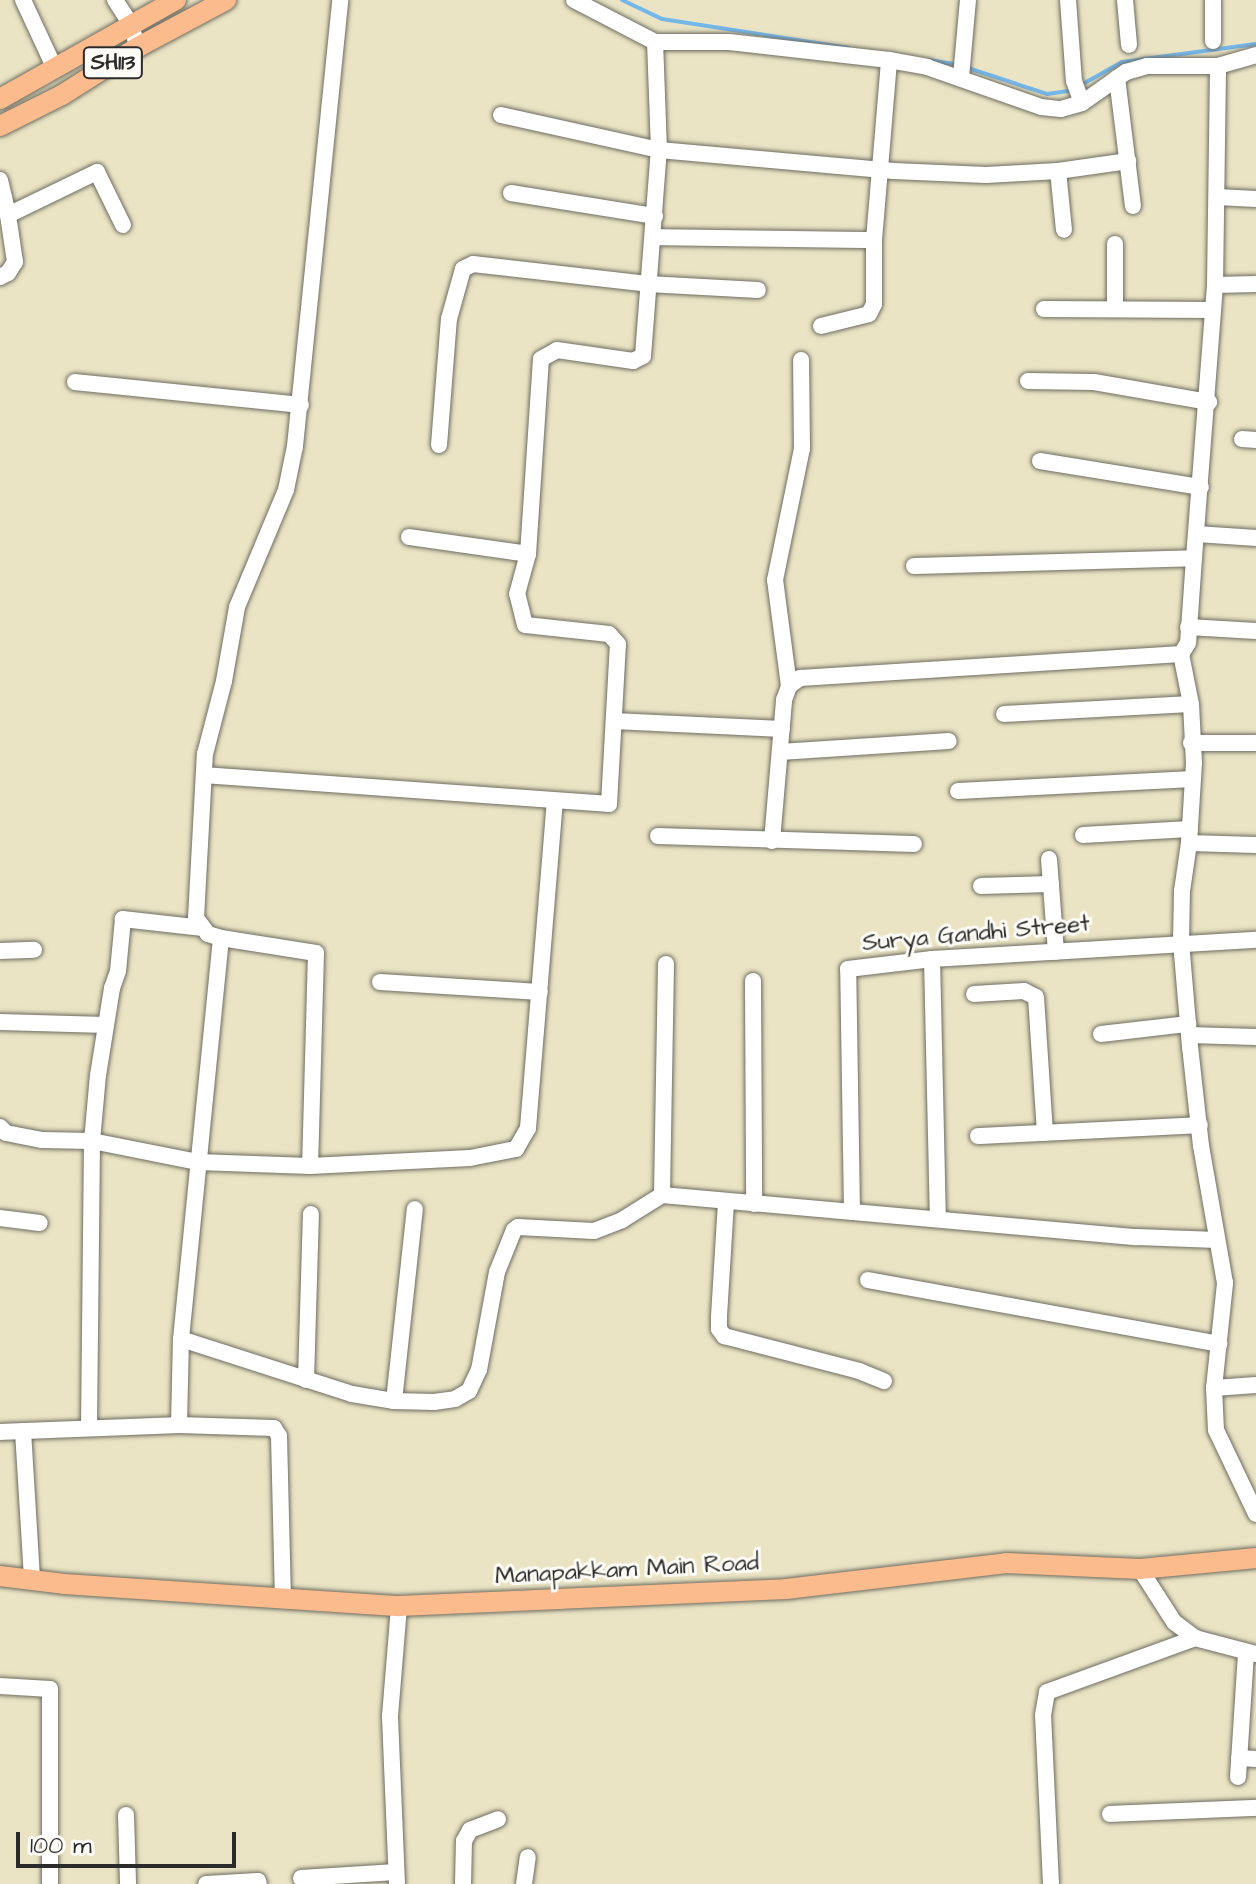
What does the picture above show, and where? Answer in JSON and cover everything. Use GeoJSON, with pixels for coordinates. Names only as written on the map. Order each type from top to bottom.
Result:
{"type":"FeatureCollection","features":[{"type":"Feature","properties":{"kind":"main road","name":"SH113"},"geometry":{"type":"LineString","coordinates":[[3,91],[55,69],[130,23],[176,0]]}},
{"type":"Feature","properties":{"kind":"main road","name":"SH113"},"geometry":{"type":"LineString","coordinates":[[0,126],[62,95],[138,47],[226,0]]}},
{"type":"Feature","properties":{"kind":"main road","name":"Manapakkam Main Road"},"geometry":{"type":"LineString","coordinates":[[0,1576],[399,1606],[786,1589],[1006,1563],[1140,1569],[1256,1558]]}},
{"type":"Feature","properties":{"kind":"street"},"geometry":{"type":"LineString","coordinates":[[23,0],[55,69]]}},
{"type":"Feature","properties":{"kind":"street"},"geometry":{"type":"LineString","coordinates":[[115,0],[130,23],[138,47]]}},
{"type":"Feature","properties":{"kind":"street"},"geometry":{"type":"LineString","coordinates":[[310,1166],[316,953],[221,938],[208,934],[196,918],[204,775],[237,607],[286,490],[301,405],[340,0]]}},
{"type":"Feature","properties":{"kind":"street"},"geometry":{"type":"LineString","coordinates":[[574,0],[655,42],[729,42],[962,69],[1041,107],[1061,109],[1078,93],[1147,66],[1218,66],[1256,55]]}},
{"type":"Feature","properties":{"kind":"street"},"geometry":{"type":"LineString","coordinates":[[962,69],[968,0]]}},
{"type":"Feature","properties":{"kind":"street"},"geometry":{"type":"LineString","coordinates":[[1068,0],[1078,93]]}},
{"type":"Feature","properties":{"kind":"street"},"geometry":{"type":"LineString","coordinates":[[1125,0],[1129,45]]}},
{"type":"Feature","properties":{"kind":"street"},"geometry":{"type":"LineString","coordinates":[[1213,0],[1213,41]]}},
{"type":"Feature","properties":{"kind":"street"},"geometry":{"type":"LineString","coordinates":[[204,775],[609,804],[619,651],[615,637],[525,625],[517,594],[528,554],[541,359],[557,350],[639,360],[644,351],[661,118],[655,42]]}},
{"type":"Feature","properties":{"kind":"street"},"geometry":{"type":"LineString","coordinates":[[821,326],[872,310],[875,295],[874,240],[889,60]]}},
{"type":"Feature","properties":{"kind":"street"},"geometry":{"type":"LineString","coordinates":[[1218,66],[1215,285],[1209,402],[1188,643],[1181,654],[1191,704],[1193,779],[1190,836],[1182,891],[1181,942],[1200,1125],[1225,1283],[1214,1388],[1216,1430],[1256,1514]]}},
{"type":"Feature","properties":{"kind":"street"},"geometry":{"type":"LineString","coordinates":[[1117,78],[1133,206]]}},
{"type":"Feature","properties":{"kind":"street"},"geometry":{"type":"LineString","coordinates":[[501,115],[659,150],[882,170],[986,175],[1058,171],[1128,161]]}},
{"type":"Feature","properties":{"kind":"street"},"geometry":{"type":"LineString","coordinates":[[8,215],[94,171],[99,173],[123,225]]}},
{"type":"Feature","properties":{"kind":"street"},"geometry":{"type":"LineString","coordinates":[[1058,171],[1064,230]]}},
{"type":"Feature","properties":{"kind":"street"},"geometry":{"type":"LineString","coordinates":[[0,180],[15,262],[8,273],[0,277]]}},
{"type":"Feature","properties":{"kind":"street"},"geometry":{"type":"LineString","coordinates":[[511,193],[655,216]]}},
{"type":"Feature","properties":{"kind":"street"},"geometry":{"type":"LineString","coordinates":[[1217,197],[1256,199]]}},
{"type":"Feature","properties":{"kind":"street"},"geometry":{"type":"LineString","coordinates":[[653,237],[874,240]]}},
{"type":"Feature","properties":{"kind":"street"},"geometry":{"type":"LineString","coordinates":[[1115,244],[1115,308]]}},
{"type":"Feature","properties":{"kind":"street"},"geometry":{"type":"LineString","coordinates":[[439,445],[449,319],[463,269],[473,264],[648,284],[758,290]]}},
{"type":"Feature","properties":{"kind":"street"},"geometry":{"type":"LineString","coordinates":[[1215,285],[1256,284]]}},
{"type":"Feature","properties":{"kind":"street"},"geometry":{"type":"LineString","coordinates":[[1044,309],[1213,310]]}},
{"type":"Feature","properties":{"kind":"street"},"geometry":{"type":"LineString","coordinates":[[772,841],[789,686],[775,580],[802,449],[801,360]]}},
{"type":"Feature","properties":{"kind":"street"},"geometry":{"type":"LineString","coordinates":[[1028,381],[1094,382],[1209,402]]}},
{"type":"Feature","properties":{"kind":"street"},"geometry":{"type":"LineString","coordinates":[[75,382],[301,405]]}},
{"type":"Feature","properties":{"kind":"street"},"geometry":{"type":"LineString","coordinates":[[1040,461],[1201,487]]}},
{"type":"Feature","properties":{"kind":"street"},"geometry":{"type":"LineString","coordinates":[[1197,534],[1256,538]]}},
{"type":"Feature","properties":{"kind":"street"},"geometry":{"type":"LineString","coordinates":[[409,537],[528,554]]}},
{"type":"Feature","properties":{"kind":"street"},"geometry":{"type":"LineString","coordinates":[[914,566],[1194,558]]}},
{"type":"Feature","properties":{"kind":"street"},"geometry":{"type":"LineString","coordinates":[[1188,627],[1256,631]]}},
{"type":"Feature","properties":{"kind":"street"},"geometry":{"type":"LineString","coordinates":[[789,686],[800,678],[812,676],[1181,654]]}},
{"type":"Feature","properties":{"kind":"street"},"geometry":{"type":"LineString","coordinates":[[1004,714],[1191,704]]}},
{"type":"Feature","properties":{"kind":"street"},"geometry":{"type":"LineString","coordinates":[[614,721],[782,729]]}},
{"type":"Feature","properties":{"kind":"street"},"geometry":{"type":"LineString","coordinates":[[780,752],[949,741]]}},
{"type":"Feature","properties":{"kind":"street"},"geometry":{"type":"LineString","coordinates":[[1191,743],[1256,743]]}},
{"type":"Feature","properties":{"kind":"street"},"geometry":{"type":"LineString","coordinates":[[958,791],[1193,779]]}},
{"type":"Feature","properties":{"kind":"street"},"geometry":{"type":"LineString","coordinates":[[2,1131],[42,1140],[92,1141],[197,1162],[310,1166],[470,1158],[516,1149],[528,1128],[555,802]]}},
{"type":"Feature","properties":{"kind":"street"},"geometry":{"type":"LineString","coordinates":[[1083,835],[1190,836],[1256,845]]}},
{"type":"Feature","properties":{"kind":"street"},"geometry":{"type":"LineString","coordinates":[[658,836],[914,844]]}},
{"type":"Feature","properties":{"kind":"street"},"geometry":{"type":"LineString","coordinates":[[1049,859],[1056,952]]}},
{"type":"Feature","properties":{"kind":"street"},"geometry":{"type":"LineString","coordinates":[[981,886],[1051,884]]}},
{"type":"Feature","properties":{"kind":"street"},"geometry":{"type":"LineString","coordinates":[[89,1428],[92,1141],[123,919],[203,928]]}},
{"type":"Feature","properties":{"kind":"street"},"geometry":{"type":"LineString","coordinates":[[179,1425],[181,1339],[221,938]]}},
{"type":"Feature","properties":{"kind":"street","name":"Surya Gandhi Street"},"geometry":{"type":"LineString","coordinates":[[852,1212],[848,969],[932,959],[1256,940]]}},
{"type":"Feature","properties":{"kind":"street"},"geometry":{"type":"LineString","coordinates":[[0,951],[34,950]]}},
{"type":"Feature","properties":{"kind":"street"},"geometry":{"type":"LineString","coordinates":[[932,959],[938,1218]]}},
{"type":"Feature","properties":{"kind":"street"},"geometry":{"type":"LineString","coordinates":[[662,1195],[666,964]]}},
{"type":"Feature","properties":{"kind":"street"},"geometry":{"type":"LineString","coordinates":[[753,981],[754,1204]]}},
{"type":"Feature","properties":{"kind":"street"},"geometry":{"type":"LineString","coordinates":[[380,982],[540,992]]}},
{"type":"Feature","properties":{"kind":"street"},"geometry":{"type":"LineString","coordinates":[[974,994],[1024,991],[1036,997],[1045,1133]]}},
{"type":"Feature","properties":{"kind":"street"},"geometry":{"type":"LineString","coordinates":[[0,1022],[106,1025]]}},
{"type":"Feature","properties":{"kind":"street"},"geometry":{"type":"LineString","coordinates":[[1101,1034],[1189,1030],[1256,1037]]}},
{"type":"Feature","properties":{"kind":"street"},"geometry":{"type":"LineString","coordinates":[[978,1136],[1200,1125]]}},
{"type":"Feature","properties":{"kind":"street"},"geometry":{"type":"LineString","coordinates":[[181,1339],[306,1380],[394,1401],[455,1399],[469,1391],[479,1370],[497,1272],[514,1230],[518,1227],[594,1231],[622,1220],[662,1195],[1136,1237],[1217,1240]]}},
{"type":"Feature","properties":{"kind":"street"},"geometry":{"type":"LineString","coordinates":[[726,1202],[719,1329],[724,1336],[859,1371],[884,1381]]}},
{"type":"Feature","properties":{"kind":"street"},"geometry":{"type":"LineString","coordinates":[[394,1401],[415,1209]]}},
{"type":"Feature","properties":{"kind":"street"},"geometry":{"type":"LineString","coordinates":[[306,1380],[311,1214]]}},
{"type":"Feature","properties":{"kind":"street"},"geometry":{"type":"LineString","coordinates":[[0,1218],[40,1223]]}},
{"type":"Feature","properties":{"kind":"street"},"geometry":{"type":"LineString","coordinates":[[868,1280],[1219,1344]]}},
{"type":"Feature","properties":{"kind":"street"},"geometry":{"type":"LineString","coordinates":[[1214,1388],[1256,1385]]}},
{"type":"Feature","properties":{"kind":"street"},"geometry":{"type":"LineString","coordinates":[[0,1432],[179,1425],[274,1428],[279,1436],[283,1598]]}},
{"type":"Feature","properties":{"kind":"street"},"geometry":{"type":"LineString","coordinates":[[23,1431],[32,1579]]}},
{"type":"Feature","properties":{"kind":"street"},"geometry":{"type":"LineString","coordinates":[[1140,1569],[1174,1622],[1195,1638],[1251,1653],[1247,1759],[1238,1777]]}},
{"type":"Feature","properties":{"kind":"street"},"geometry":{"type":"LineString","coordinates":[[301,1878],[396,1878],[390,1716],[399,1606]]}},
{"type":"Feature","properties":{"kind":"street"},"geometry":{"type":"LineString","coordinates":[[1051,1884],[1043,1715],[1047,1692],[1195,1638]]}},
{"type":"Feature","properties":{"kind":"street"},"geometry":{"type":"LineString","coordinates":[[0,1686],[41,1686],[50,1689],[50,1884]]}},
{"type":"Feature","properties":{"kind":"street"},"geometry":{"type":"LineString","coordinates":[[1110,1814],[1256,1808]]}},
{"type":"Feature","properties":{"kind":"street"},"geometry":{"type":"LineString","coordinates":[[126,1815],[128,1884]]}},
{"type":"Feature","properties":{"kind":"street"},"geometry":{"type":"LineString","coordinates":[[463,1884],[464,1841],[470,1830],[498,1819]]}},
{"type":"Feature","properties":{"kind":"street"},"geometry":{"type":"LineString","coordinates":[[524,1884],[528,1857]]}},
{"type":"Feature","properties":{"kind":"street"},"geometry":{"type":"LineString","coordinates":[[206,1884],[258,1881],[259,1884]]}},
{"type":"Feature","properties":{"kind":"waterway"},"geometry":{"type":"LineString","coordinates":[[622,0],[662,19],[849,48]]}},
{"type":"Feature","properties":{"kind":"waterway"},"geometry":{"type":"LineString","coordinates":[[1081,85],[1122,62],[1256,44]]}},
{"type":"Feature","properties":{"kind":"waterway"},"geometry":{"type":"LineString","coordinates":[[929,60],[959,65]]}},
{"type":"Feature","properties":{"kind":"waterway"},"geometry":{"type":"LineString","coordinates":[[968,68],[1047,94],[1074,90]]}}]}
